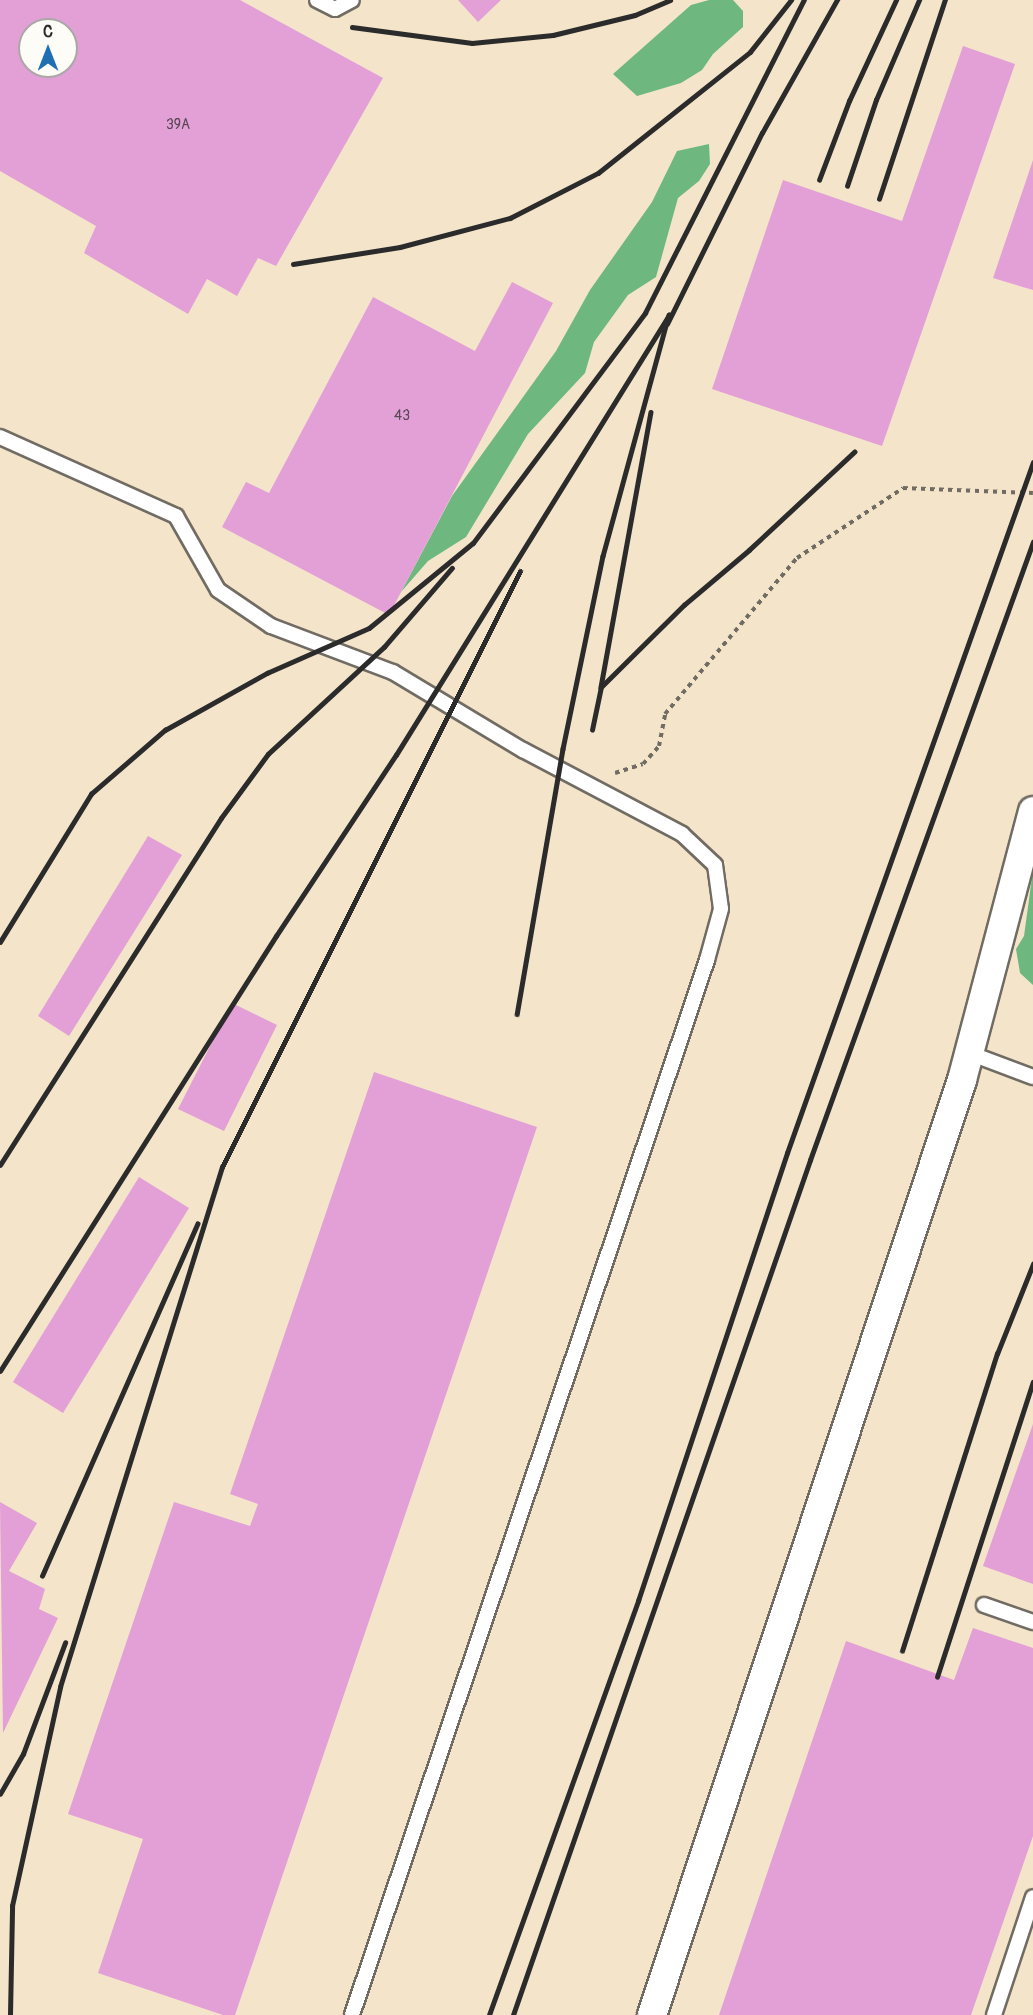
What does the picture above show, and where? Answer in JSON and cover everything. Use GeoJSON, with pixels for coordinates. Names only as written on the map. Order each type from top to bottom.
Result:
{"type":"FeatureCollection","features":[{"type":"Feature","properties":{"kind":"street"},"geometry":{"type":"LineString","coordinates":[[652,2015],[969,1053],[1033,811]]}},
{"type":"Feature","properties":{"kind":"lane"},"geometry":{"type":"LineString","coordinates":[[317,0],[335,9],[352,0]]}},
{"type":"Feature","properties":{"kind":"lane"},"geometry":{"type":"LineString","coordinates":[[0,437],[177,516],[218,590],[271,627],[393,672],[597,789],[682,834],[715,865],[720,909],[706,960],[352,2015]]}},
{"type":"Feature","properties":{"kind":"lane"},"geometry":{"type":"LineString","coordinates":[[969,1053],[1033,1077]]}},
{"type":"Feature","properties":{"kind":"lane"},"geometry":{"type":"LineString","coordinates":[[984,1605],[1033,1622]]}},
{"type":"Feature","properties":{"kind":"lane"},"geometry":{"type":"LineString","coordinates":[[994,2015],[1033,1897]]}},
{"type":"Feature","properties":{"kind":"path"},"geometry":{"type":"LineString","coordinates":[[597,789],[614,773],[643,764],[659,746],[665,714],[797,558],[903,488],[1033,493]]}},
{"type":"Feature","properties":{"kind":"green space"},"geometry":{"type":"Polygon","coordinates":[[[709,0],[733,0],[743,11],[743,27],[713,54],[702,70],[681,83],[637,96],[613,74],[691,5],[709,0]]]}},
{"type":"Feature","properties":{"kind":"green space"},"geometry":{"type":"Polygon","coordinates":[[[709,144],[710,164],[699,181],[678,198],[656,277],[628,295],[594,342],[585,373],[528,434],[466,537],[428,561],[401,592],[452,496],[556,351],[590,290],[652,202],[677,151],[709,144]]]}},
{"type":"Feature","properties":{"kind":"green space"},"geometry":{"type":"Polygon","coordinates":[[[1033,870],[1033,985],[1020,973],[1016,949],[1024,936],[1033,870]]]}},
{"type":"Feature","properties":{"kind":"building"},"geometry":{"type":"Polygon","coordinates":[[[0,0],[240,0],[383,78],[276,266],[258,258],[237,296],[207,279],[188,314],[84,253],[96,226],[0,171],[0,0]]]}},
{"type":"Feature","properties":{"kind":"building"},"geometry":{"type":"Polygon","coordinates":[[[458,0],[501,0],[478,22],[458,0]]]}},
{"type":"Feature","properties":{"kind":"building"},"geometry":{"type":"Polygon","coordinates":[[[963,46],[1015,64],[882,446],[712,389],[783,180],[902,221],[963,46]]]}},
{"type":"Feature","properties":{"kind":"building"},"geometry":{"type":"Polygon","coordinates":[[[1033,160],[1033,290],[993,278],[1033,160]]]}},
{"type":"Feature","properties":{"kind":"building"},"geometry":{"type":"Polygon","coordinates":[[[512,282],[553,303],[389,615],[222,527],[246,482],[269,493],[373,297],[475,351],[512,282]]]}},
{"type":"Feature","properties":{"kind":"building"},"geometry":{"type":"Polygon","coordinates":[[[148,836],[182,855],[69,1036],[38,1016],[148,836]]]}},
{"type":"Feature","properties":{"kind":"building"},"geometry":{"type":"Polygon","coordinates":[[[232,1003],[277,1025],[224,1131],[178,1109],[232,1003]]]}},
{"type":"Feature","properties":{"kind":"building"},"geometry":{"type":"Polygon","coordinates":[[[374,1072],[537,1127],[235,2015],[223,2015],[98,1973],[143,1839],[68,1814],[174,1502],[250,1526],[258,1504],[230,1494],[374,1072]]]}},
{"type":"Feature","properties":{"kind":"building"},"geometry":{"type":"Polygon","coordinates":[[[139,1177],[189,1208],[63,1413],[13,1382],[139,1177]]]}},
{"type":"Feature","properties":{"kind":"building"},"geometry":{"type":"Polygon","coordinates":[[[1033,1424],[1033,1584],[983,1566],[1033,1424]]]}},
{"type":"Feature","properties":{"kind":"building"},"geometry":{"type":"Polygon","coordinates":[[[0,1502],[37,1523],[9,1571],[45,1589],[39,1609],[58,1618],[3,1733],[0,1502]]]}},
{"type":"Feature","properties":{"kind":"building"},"geometry":{"type":"Polygon","coordinates":[[[973,1628],[1033,1648],[1033,1836],[971,2015],[719,2015],[846,1641],[954,1680],[973,1628]]]}},
{"type":"Feature","properties":{"kind":"railway"},"geometry":{"type":"LineString","coordinates":[[352,27],[472,43],[553,35],[635,15],[670,0]]}},
{"type":"Feature","properties":{"kind":"railway"},"geometry":{"type":"LineString","coordinates":[[293,264],[400,247],[510,218],[598,173],[750,52],[791,0]]}},
{"type":"Feature","properties":{"kind":"railway"},"geometry":{"type":"LineString","coordinates":[[0,942],[91,794],[165,730],[267,673],[369,628],[473,543],[645,313],[804,0]]}},
{"type":"Feature","properties":{"kind":"railway"},"geometry":{"type":"LineString","coordinates":[[667,324],[762,133],[837,0]]}},
{"type":"Feature","properties":{"kind":"railway"},"geometry":{"type":"LineString","coordinates":[[819,180],[849,101],[896,0]]}},
{"type":"Feature","properties":{"kind":"railway"},"geometry":{"type":"LineString","coordinates":[[847,186],[876,100],[919,0]]}},
{"type":"Feature","properties":{"kind":"railway"},"geometry":{"type":"LineString","coordinates":[[879,199],[945,0]]}},
{"type":"Feature","properties":{"kind":"railway"},"geometry":{"type":"LineString","coordinates":[[0,1371],[276,936],[396,755],[669,315],[603,556],[563,749],[517,1014]]}},
{"type":"Feature","properties":{"kind":"railway"},"geometry":{"type":"LineString","coordinates":[[651,412],[601,687],[684,605],[749,550],[854,452]]}},
{"type":"Feature","properties":{"kind":"railway"},"geometry":{"type":"LineString","coordinates":[[489,2015],[638,1601],[787,1153],[1033,462]]}},
{"type":"Feature","properties":{"kind":"railway"},"geometry":{"type":"LineString","coordinates":[[513,2015],[810,1160],[1033,542]]}},
{"type":"Feature","properties":{"kind":"railway"},"geometry":{"type":"LineString","coordinates":[[0,1165],[221,818],[268,754],[384,647],[452,568]]}},
{"type":"Feature","properties":{"kind":"railway"},"geometry":{"type":"LineString","coordinates":[[10,2015],[12,1906],[60,1687],[222,1167],[520,571]]}},
{"type":"Feature","properties":{"kind":"railway"},"geometry":{"type":"LineString","coordinates":[[592,730],[601,687]]}},
{"type":"Feature","properties":{"kind":"railway"},"geometry":{"type":"LineString","coordinates":[[42,1576],[197,1224]]}},
{"type":"Feature","properties":{"kind":"railway"},"geometry":{"type":"LineString","coordinates":[[902,1651],[997,1354],[1033,1264]]}},
{"type":"Feature","properties":{"kind":"railway"},"geometry":{"type":"LineString","coordinates":[[937,1677],[1033,1382]]}},
{"type":"Feature","properties":{"kind":"railway"},"geometry":{"type":"LineString","coordinates":[[0,1794],[23,1754],[65,1643]]}}]}
